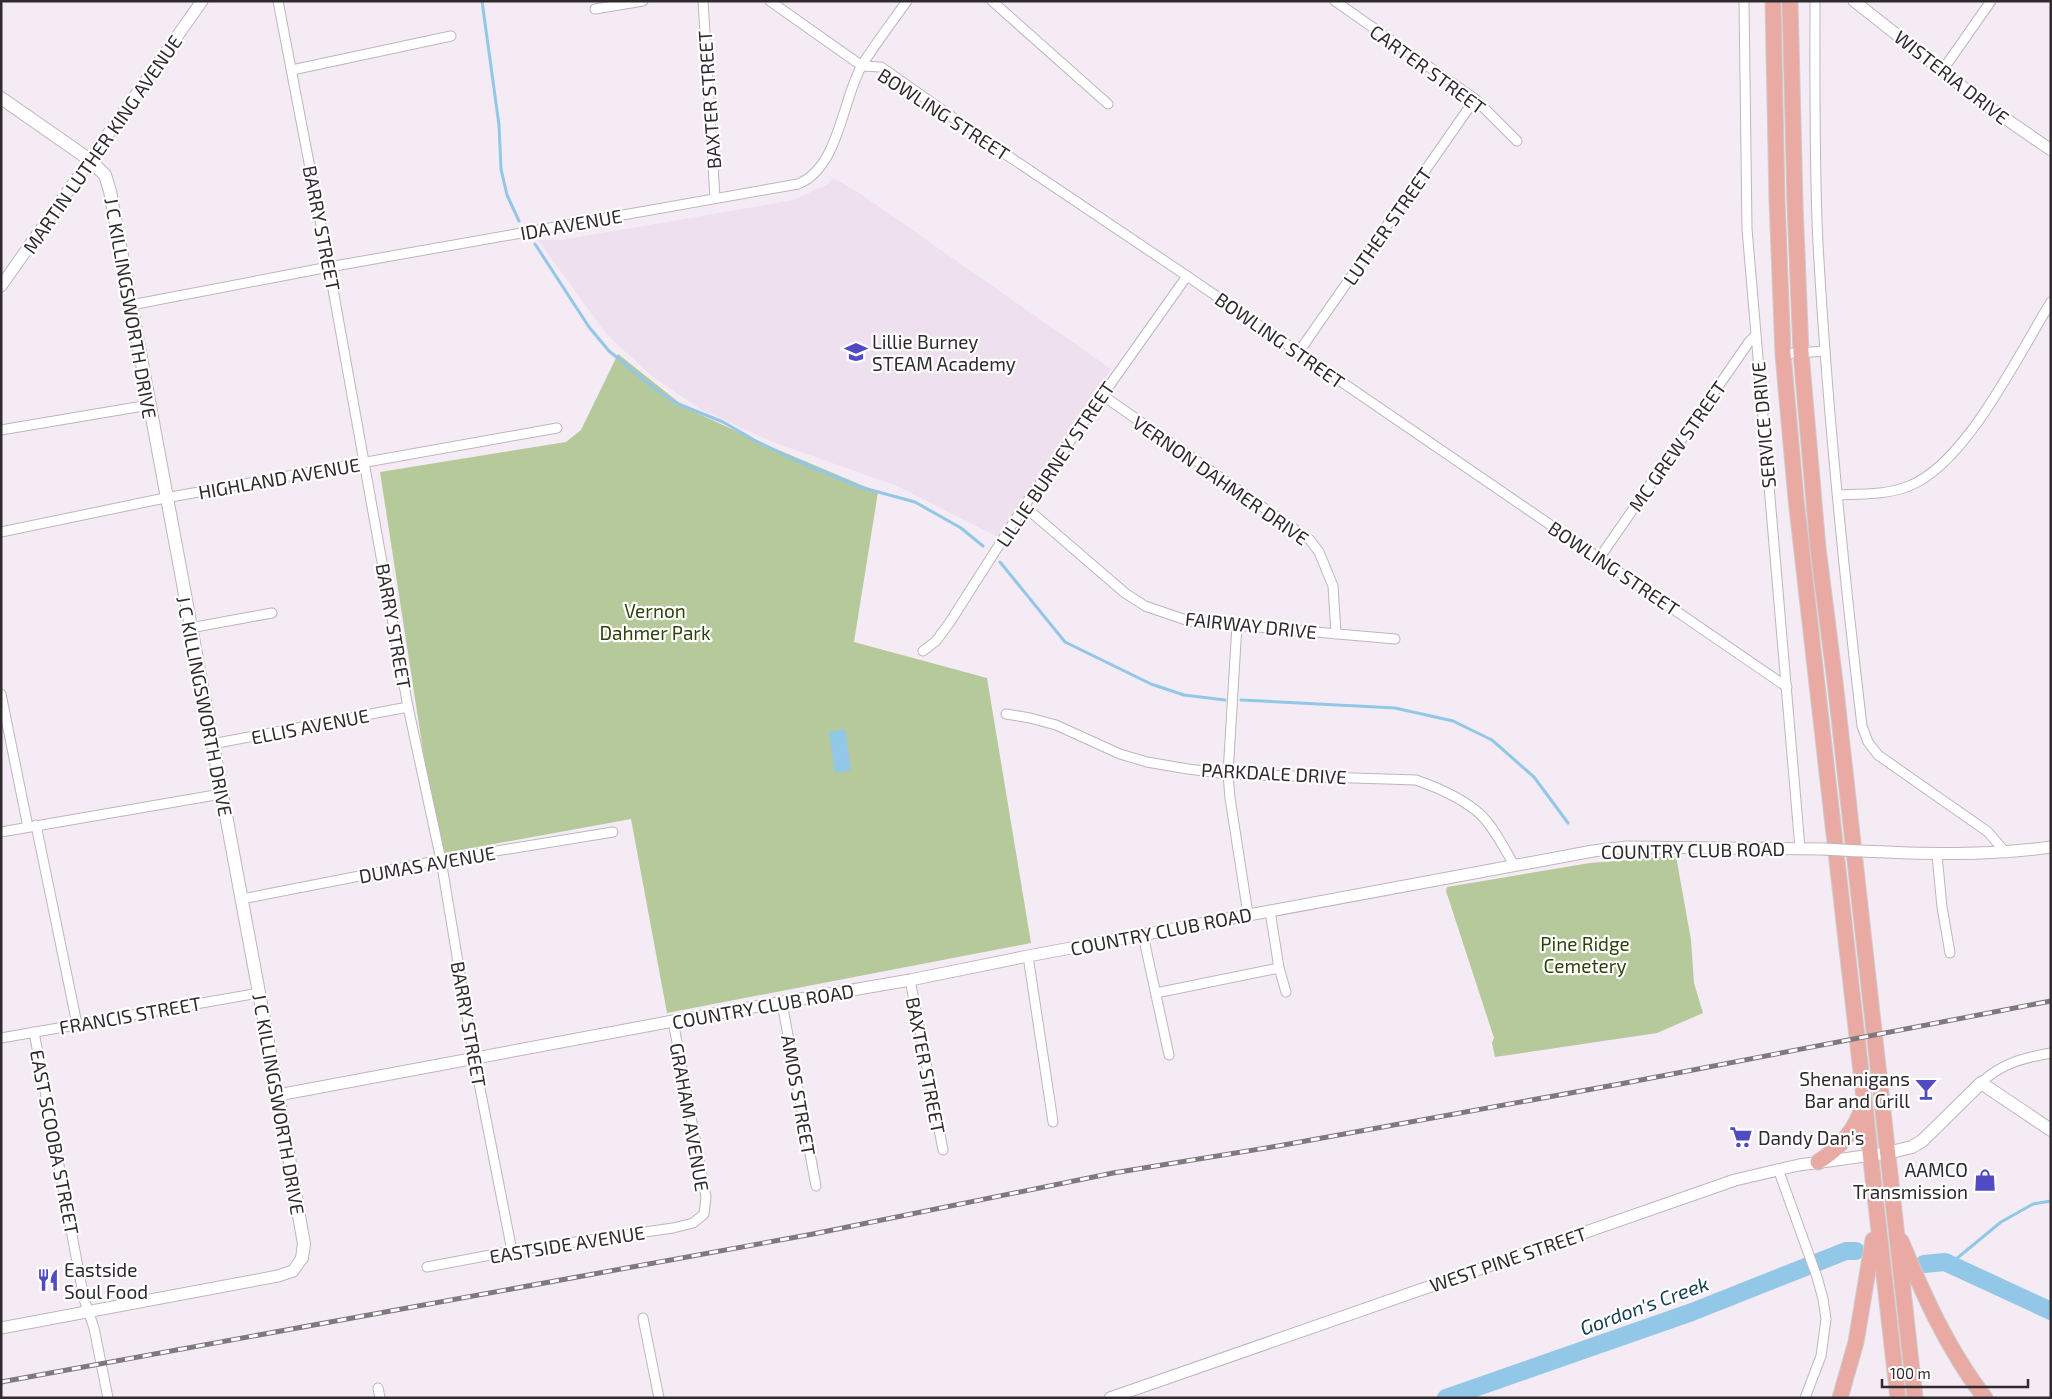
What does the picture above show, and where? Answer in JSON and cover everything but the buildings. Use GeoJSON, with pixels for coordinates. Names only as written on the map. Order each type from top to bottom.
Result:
{"type":"FeatureCollection","features":[{"type":"Feature","properties":{"kind":"main road"},"geometry":{"type":"LineString","coordinates":[[1773,1],[1784,354],[1796,499],[1871,1156],[1876,1218],[1898,1398]]}},
{"type":"Feature","properties":{"kind":"main road"},"geometry":{"type":"LineString","coordinates":[[1790,1],[1794,205],[1801,353],[1818,548],[1835,682],[1894,1225],[1915,1398]]}},
{"type":"Feature","properties":{"kind":"main road","name":"J C KILLINGSWORTH DRIVE"},"geometry":{"type":"LineString","coordinates":[[1,98],[90,160],[102,171],[108,184],[278,1095],[304,1244],[302,1258]]}},
{"type":"Feature","properties":{"kind":"main road"},"geometry":{"type":"LineString","coordinates":[[1982,1083],[2051,1130]]}},
{"type":"Feature","properties":{"kind":"main road","name":"WEST PINE STREET"},"geometry":{"type":"LineString","coordinates":[[1887,1154],[1912,1147],[1930,1134],[1982,1083]]}},
{"type":"Feature","properties":{"kind":"main road"},"geometry":{"type":"LineString","coordinates":[[1818,1162],[1834,1151],[1848,1137],[1859,1118],[1864,1102]]}},
{"type":"Feature","properties":{"kind":"main road"},"geometry":{"type":"LineString","coordinates":[[1840,1398],[1856,1342],[1876,1218]]}},
{"type":"Feature","properties":{"kind":"main road"},"geometry":{"type":"LineString","coordinates":[[1894,1225],[1923,1293],[1942,1330],[1964,1369],[1985,1398]]}},
{"type":"Feature","properties":{"kind":"street","name":"MARTIN LUTHER KING AVENUE"},"geometry":{"type":"LineString","coordinates":[[1,286],[202,1]]}},
{"type":"Feature","properties":{"kind":"street","name":"BARRY STREET"},"geometry":{"type":"LineString","coordinates":[[278,1],[330,267],[408,708],[441,860],[474,1058],[512,1251]]}},
{"type":"Feature","properties":{"kind":"street"},"geometry":{"type":"LineString","coordinates":[[595,9],[642,1]]}},
{"type":"Feature","properties":{"kind":"street","name":"BAXTER STREET"},"geometry":{"type":"LineString","coordinates":[[703,1],[716,198]]}},
{"type":"Feature","properties":{"kind":"street","name":"BOWLING STREET"},"geometry":{"type":"LineString","coordinates":[[770,1],[862,66],[881,67],[992,145],[1600,557],[1787,687]]}},
{"type":"Feature","properties":{"kind":"street","name":"IDA AVENUE"},"geometry":{"type":"LineString","coordinates":[[131,306],[330,267],[798,184],[811,177],[824,163],[850,91],[862,66],[907,1]]}},
{"type":"Feature","properties":{"kind":"street"},"geometry":{"type":"LineString","coordinates":[[992,1],[1108,104]]}},
{"type":"Feature","properties":{"kind":"street","name":"CARTER STREET"},"geometry":{"type":"LineString","coordinates":[[1336,1],[1475,99],[1517,140]]}},
{"type":"Feature","properties":{"kind":"street","name":"SERVICE DRIVE"},"geometry":{"type":"LineString","coordinates":[[1744,1],[1746,195],[1755,336],[1800,848]]}},
{"type":"Feature","properties":{"kind":"street"},"geometry":{"type":"LineString","coordinates":[[1815,1],[1818,241],[1825,351],[1841,541],[1861,716],[1868,742],[1878,755],[1988,832],[2006,853]]}},
{"type":"Feature","properties":{"kind":"street","name":"WISTERIA DRIVE"},"geometry":{"type":"LineString","coordinates":[[1854,1],[1983,103],[2051,150]]}},
{"type":"Feature","properties":{"kind":"street"},"geometry":{"type":"LineString","coordinates":[[1942,71],[1991,1]]}},
{"type":"Feature","properties":{"kind":"street"},"geometry":{"type":"LineString","coordinates":[[292,70],[451,36]]}},
{"type":"Feature","properties":{"kind":"street","name":"LUTHER STREET"},"geometry":{"type":"LineString","coordinates":[[1298,354],[1475,99]]}},
{"type":"Feature","properties":{"kind":"street","name":"LILLIE BURNEY STREET"},"geometry":{"type":"LineString","coordinates":[[923,651],[936,641],[950,622],[1024,506],[1187,276]]}},
{"type":"Feature","properties":{"kind":"street"},"geometry":{"type":"LineString","coordinates":[[1838,495],[1890,492],[1924,479],[1938,469],[1964,439],[1999,389],[2051,302]]}},
{"type":"Feature","properties":{"kind":"street","name":"MC GREW STREET"},"geometry":{"type":"LineString","coordinates":[[1600,557],[1755,336]]}},
{"type":"Feature","properties":{"kind":"street"},"geometry":{"type":"LineString","coordinates":[[1784,354],[1825,351]]}},
{"type":"Feature","properties":{"kind":"street","name":"VERNON DAHMER DRIVE"},"geometry":{"type":"LineString","coordinates":[[1102,395],[1310,540],[1319,552],[1333,586],[1336,634]]}},
{"type":"Feature","properties":{"kind":"street"},"geometry":{"type":"LineString","coordinates":[[1,430],[149,405]]}},
{"type":"Feature","properties":{"kind":"street","name":"HIGHLAND AVENUE"},"geometry":{"type":"LineString","coordinates":[[1,532],[166,498],[557,428]]}},
{"type":"Feature","properties":{"kind":"street","name":"FAIRWAY DRIVE"},"geometry":{"type":"LineString","coordinates":[[1024,506],[1125,593],[1145,606],[1189,621],[1395,640]]}},
{"type":"Feature","properties":{"kind":"street"},"geometry":{"type":"LineString","coordinates":[[190,628],[272,613]]}},
{"type":"Feature","properties":{"kind":"street"},"geometry":{"type":"LineString","coordinates":[[1237,626],[1228,774],[1248,914]]}},
{"type":"Feature","properties":{"kind":"street"},"geometry":{"type":"LineString","coordinates":[[1,694],[77,1024]]}},
{"type":"Feature","properties":{"kind":"street","name":"ELLIS AVENUE"},"geometry":{"type":"LineString","coordinates":[[212,744],[408,708]]}},
{"type":"Feature","properties":{"kind":"street","name":"PARKDALE DRIVE"},"geometry":{"type":"LineString","coordinates":[[1006,714],[1056,725],[1120,754],[1147,762],[1228,774],[1416,780],[1442,790],[1464,802],[1482,816],[1514,865]]}},
{"type":"Feature","properties":{"kind":"street"},"geometry":{"type":"LineString","coordinates":[[1,832],[221,794]]}},
{"type":"Feature","properties":{"kind":"street","name":"DUMAS AVENUE"},"geometry":{"type":"LineString","coordinates":[[242,899],[441,860],[613,832]]}},
{"type":"Feature","properties":{"kind":"street","name":"COUNTRY CLUB ROAD"},"geometry":{"type":"LineString","coordinates":[[278,1095],[673,1021],[910,980],[1248,914],[1514,865],[1627,847],[1800,848],[1937,855],[2006,853],[2051,847]]}},
{"type":"Feature","properties":{"kind":"street"},"geometry":{"type":"LineString","coordinates":[[1937,855],[1942,907],[1950,953]]}},
{"type":"Feature","properties":{"kind":"street"},"geometry":{"type":"LineString","coordinates":[[1270,911],[1279,968],[1286,992]]}},
{"type":"Feature","properties":{"kind":"street"},"geometry":{"type":"LineString","coordinates":[[1144,935],[1168,1055]]}},
{"type":"Feature","properties":{"kind":"street"},"geometry":{"type":"LineString","coordinates":[[1028,956],[1053,1122]]}},
{"type":"Feature","properties":{"kind":"street"},"geometry":{"type":"LineString","coordinates":[[1156,993],[1279,968]]}},
{"type":"Feature","properties":{"kind":"street","name":"BAXTER STREET"},"geometry":{"type":"LineString","coordinates":[[910,980],[943,1150]]}},
{"type":"Feature","properties":{"kind":"street","name":"FRANCIS STREET"},"geometry":{"type":"LineString","coordinates":[[1,1038],[259,993]]}},
{"type":"Feature","properties":{"kind":"street","name":"AMOS STREET"},"geometry":{"type":"LineString","coordinates":[[782,1003],[816,1186]]}},
{"type":"Feature","properties":{"kind":"street","name":"GRAHAM AVENUE"},"geometry":{"type":"LineString","coordinates":[[673,1021],[706,1197],[704,1214]]}},
{"type":"Feature","properties":{"kind":"street","name":"EAST SCOOBA STREET"},"geometry":{"type":"LineString","coordinates":[[34,1032],[82,1290],[94,1328],[108,1398]]}},
{"type":"Feature","properties":{"kind":"street"},"geometry":{"type":"LineString","coordinates":[[1982,1083],[2001,1068],[2020,1058],[2051,1053]]}},
{"type":"Feature","properties":{"kind":"street","name":"WEST PINE STREET"},"geometry":{"type":"LineString","coordinates":[[1110,1398],[1694,1194],[1778,1169],[1887,1154]]}},
{"type":"Feature","properties":{"kind":"street"},"geometry":{"type":"LineString","coordinates":[[1778,1169],[1817,1277],[1826,1319],[1821,1356],[1805,1398]]}},
{"type":"Feature","properties":{"kind":"street","name":"EASTSIDE AVENUE"},"geometry":{"type":"LineString","coordinates":[[427,1267],[512,1251],[673,1228],[693,1223],[704,1214]]}},
{"type":"Feature","properties":{"kind":"street"},"geometry":{"type":"LineString","coordinates":[[1,1328],[278,1276],[293,1271],[302,1258]]}},
{"type":"Feature","properties":{"kind":"street"},"geometry":{"type":"LineString","coordinates":[[643,1318],[659,1398]]}},
{"type":"Feature","properties":{"kind":"street"},"geometry":{"type":"LineString","coordinates":[[378,1388],[380,1398]]}},
{"type":"Feature","properties":{"kind":"shaded area","name":"Lillie Burney STEAM Academy"},"geometry":{"type":"Polygon","coordinates":[[[833,178],[858,192],[1111,369],[998,537],[897,486],[770,441],[700,409],[653,377],[607,335],[538,240],[561,240],[794,200],[828,184],[833,178]]]}},
{"type":"Feature","properties":{"kind":"green space","name":"Vernon Dahmer Park"},"geometry":{"type":"Polygon","coordinates":[[[618,354],[686,408],[762,443],[878,492],[854,642],[987,678],[1031,943],[667,1013],[631,819],[439,854],[380,472],[566,442],[581,430],[618,354]]]}},
{"type":"Feature","properties":{"kind":"green space","name":"Pine Ridge Cemetery"},"geometry":{"type":"Polygon","coordinates":[[[1676,856],[1691,940],[1694,983],[1703,1013],[1657,1033],[1495,1057],[1492,1043],[1494,1038],[1446,891],[1447,887],[1590,863],[1676,856]]]}},
{"type":"Feature","properties":{"kind":"water"},"geometry":{"type":"Polygon","coordinates":[[[845,729],[851,770],[835,773],[829,732],[845,729]]]}},
{"type":"Feature","properties":{"kind":"waterway"},"geometry":{"type":"LineString","coordinates":[[482,1],[499,125],[501,169],[507,195],[519,221]]}},
{"type":"Feature","properties":{"kind":"waterway"},"geometry":{"type":"LineString","coordinates":[[535,244],[589,327],[609,351],[659,392],[676,403],[723,422],[795,460],[860,487],[915,502],[961,528],[983,546]]}},
{"type":"Feature","properties":{"kind":"waterway"},"geometry":{"type":"LineString","coordinates":[[1000,562],[1065,642],[1151,684],[1184,695],[1225,700]]}},
{"type":"Feature","properties":{"kind":"waterway"},"geometry":{"type":"LineString","coordinates":[[1241,700],[1395,708],[1453,721],[1492,740],[1534,777],[1568,823]]}},
{"type":"Feature","properties":{"kind":"waterway"},"geometry":{"type":"LineString","coordinates":[[1950,1264],[2001,1222],[2033,1204],[2051,1201]]}},
{"type":"Feature","properties":{"kind":"waterway","name":"Gordon's Creek"},"geometry":{"type":"LineString","coordinates":[[1446,1398],[1692,1312],[1846,1251],[1856,1251]]}},
{"type":"Feature","properties":{"kind":"waterway","name":"Gordon's Creek"},"geometry":{"type":"LineString","coordinates":[[1924,1264],[1945,1262],[2051,1311]]}},
{"type":"Feature","properties":{"kind":"railway"},"geometry":{"type":"LineString","coordinates":[[1,1382],[813,1234],[1113,1173],[1278,1146],[1620,1084],[2051,1001]]}},
{"type":"Feature","properties":{"kind":"place","name":"Lillie Burney STEAM Academy"},"geometry":{"type":"Point","coordinates":[856,352]}},
{"type":"Feature","properties":{"kind":"place","name":"Shenanigans Bar and Grill"},"geometry":{"type":"Point","coordinates":[1926,1089]}},
{"type":"Feature","properties":{"kind":"place","name":"Dandy Dan's"},"geometry":{"type":"Point","coordinates":[1741,1137]}},
{"type":"Feature","properties":{"kind":"place","name":"AAMCO Transmission"},"geometry":{"type":"Point","coordinates":[1985,1180]}},
{"type":"Feature","properties":{"kind":"place","name":"Eastside Soul Food"},"geometry":{"type":"Point","coordinates":[48,1280]}}]}
